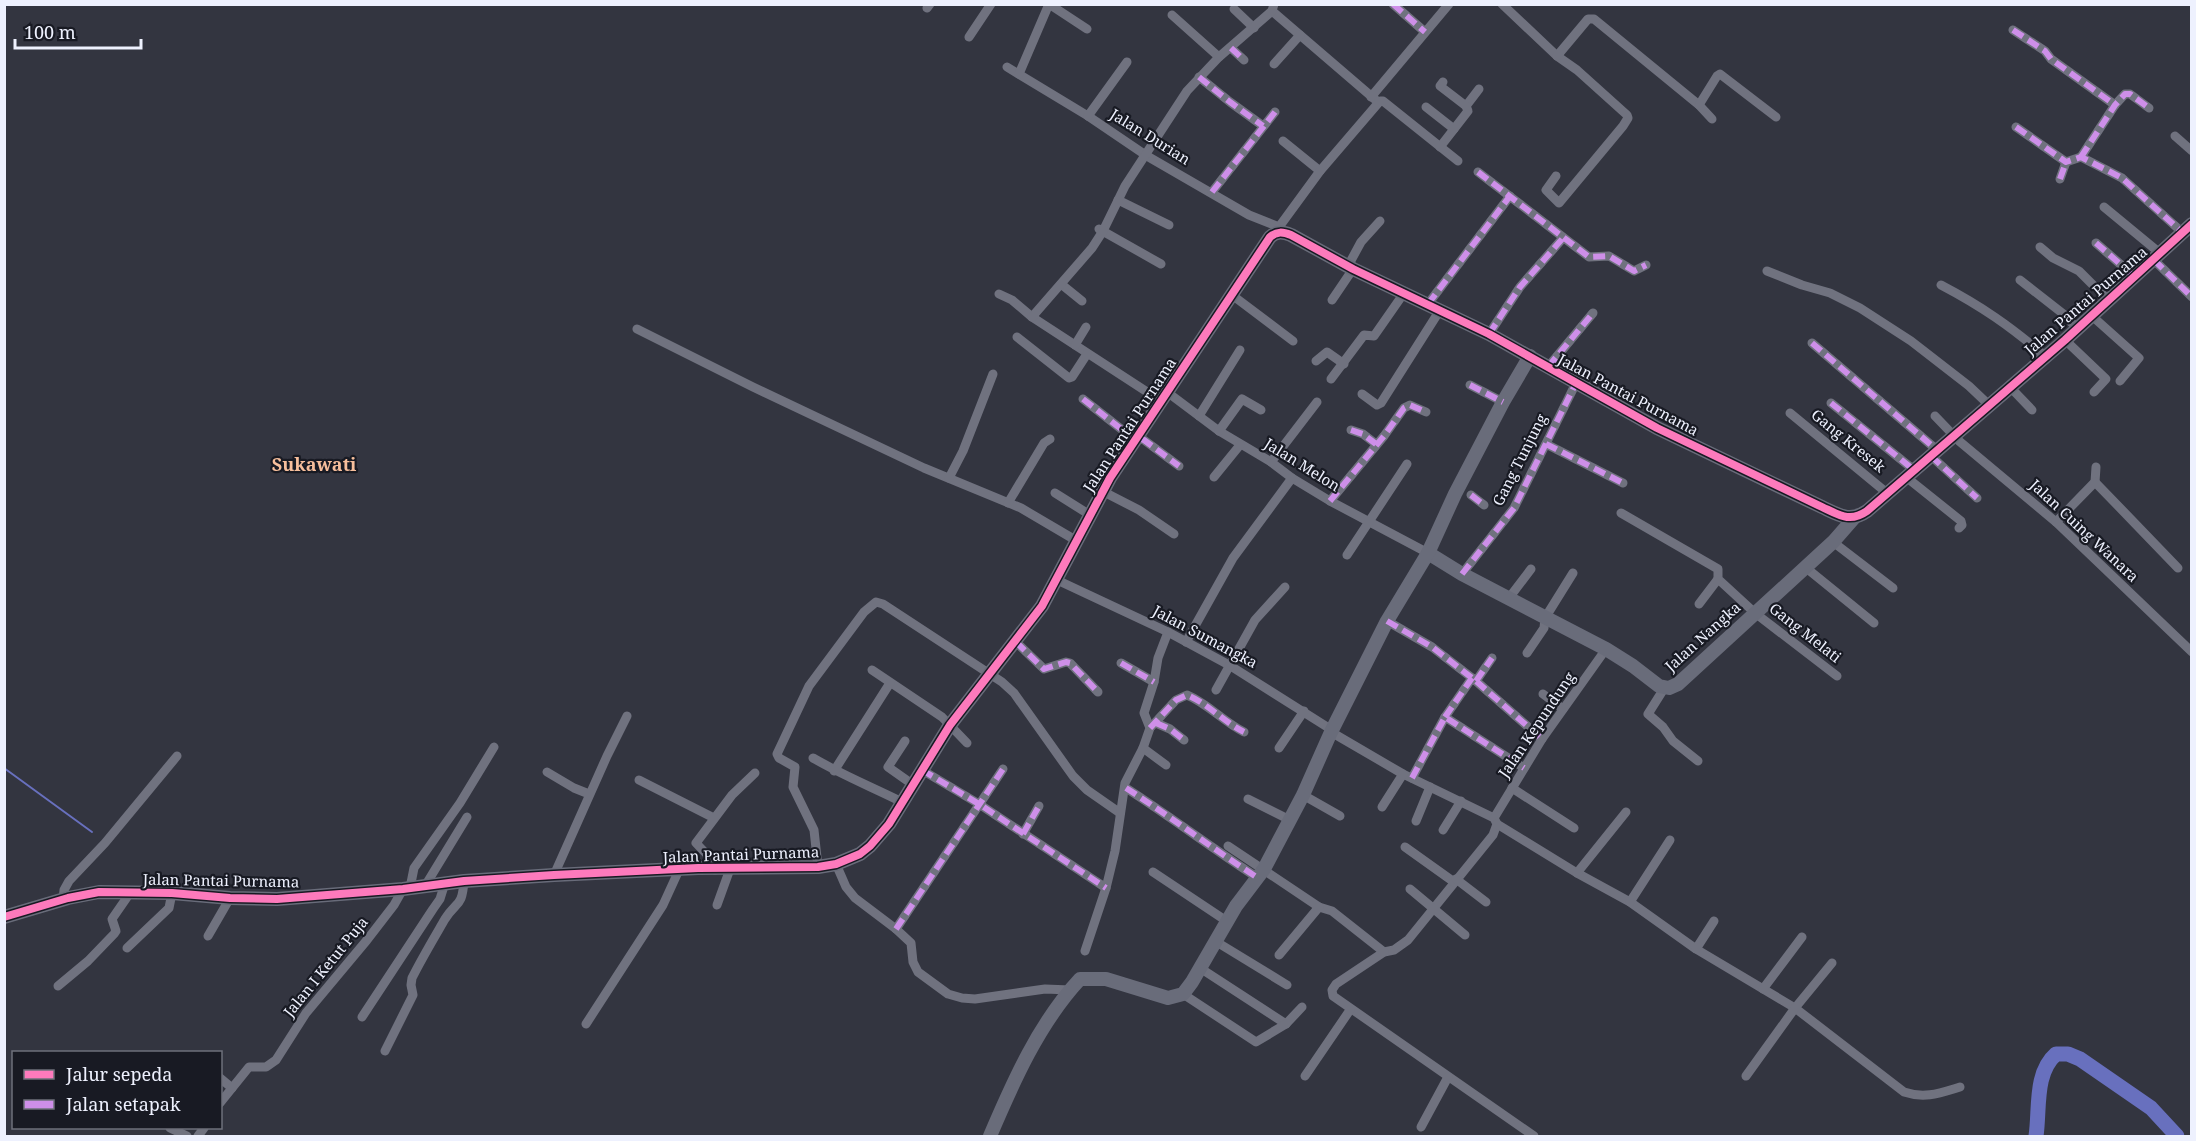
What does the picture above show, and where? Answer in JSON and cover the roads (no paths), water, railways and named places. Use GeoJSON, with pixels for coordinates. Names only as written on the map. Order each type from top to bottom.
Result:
{"type":"FeatureCollection","features":[{"type":"Feature","properties":{"kind":"street"},"geometry":{"type":"LineString","coordinates":[[969,37],[991,4]]}},
{"type":"Feature","properties":{"kind":"street"},"geometry":{"type":"LineString","coordinates":[[1019,74],[1049,4],[1087,29]]}},
{"type":"Feature","properties":{"kind":"street"},"geometry":{"type":"LineString","coordinates":[[1393,4],[1425,32]]}},
{"type":"Feature","properties":{"kind":"street"},"geometry":{"type":"LineString","coordinates":[[1279,230],[1320,171],[1425,32],[1449,4]]}},
{"type":"Feature","properties":{"kind":"street"},"geometry":{"type":"LineString","coordinates":[[1502,4],[1557,56],[1624,110],[1628,118],[1559,203],[1546,190],[1556,176]]}},
{"type":"Feature","properties":{"kind":"street"},"geometry":{"type":"LineString","coordinates":[[1032,317],[1085,258],[1125,186],[1199,77],[1273,8],[1300,35],[1375,100],[1383,101],[1458,161]]}},
{"type":"Feature","properties":{"kind":"street"},"geometry":{"type":"LineString","coordinates":[[1234,9],[1254,28]]}},
{"type":"Feature","properties":{"kind":"street"},"geometry":{"type":"LineString","coordinates":[[1172,15],[1219,57]]}},
{"type":"Feature","properties":{"kind":"street"},"geometry":{"type":"LineString","coordinates":[[1557,56],[1588,19],[1594,19],[1699,105],[1712,119]]}},
{"type":"Feature","properties":{"kind":"street"},"geometry":{"type":"LineString","coordinates":[[2013,30],[2045,51],[2051,59],[2115,105]]}},
{"type":"Feature","properties":{"kind":"street"},"geometry":{"type":"LineString","coordinates":[[1274,64],[1300,35]]}},
{"type":"Feature","properties":{"kind":"street"},"geometry":{"type":"LineString","coordinates":[[1231,48],[1244,60]]}},
{"type":"Feature","properties":{"kind":"street"},"geometry":{"type":"LineString","coordinates":[[1088,116],[1127,62]]}},
{"type":"Feature","properties":{"kind":"street","name":"Jalan Durian"},"geometry":{"type":"LineString","coordinates":[[1007,67],[1088,116],[1147,156],[1279,230]]}},
{"type":"Feature","properties":{"kind":"street"},"geometry":{"type":"LineString","coordinates":[[1699,105],[1720,74],[1776,117]]}},
{"type":"Feature","properties":{"kind":"street"},"geometry":{"type":"LineString","coordinates":[[1199,77],[1263,126]]}},
{"type":"Feature","properties":{"kind":"street"},"geometry":{"type":"LineString","coordinates":[[1440,147],[1467,112],[1466,106],[1440,86],[1443,82]]}},
{"type":"Feature","properties":{"kind":"street"},"geometry":{"type":"LineString","coordinates":[[1466,106],[1479,89]]}},
{"type":"Feature","properties":{"kind":"street"},"geometry":{"type":"LineString","coordinates":[[2066,162],[2081,157],[2115,105],[2127,93],[2149,108]]}},
{"type":"Feature","properties":{"kind":"street"},"geometry":{"type":"LineString","coordinates":[[1426,107],[1454,129]]}},
{"type":"Feature","properties":{"kind":"street"},"geometry":{"type":"LineString","coordinates":[[1212,192],[1275,112]]}},
{"type":"Feature","properties":{"kind":"street"},"geometry":{"type":"LineString","coordinates":[[2016,127],[2066,162]]}},
{"type":"Feature","properties":{"kind":"street"},"geometry":{"type":"LineString","coordinates":[[2175,136],[2192,151]]}},
{"type":"Feature","properties":{"kind":"street"},"geometry":{"type":"LineString","coordinates":[[1283,141],[1320,171]]}},
{"type":"Feature","properties":{"kind":"street"},"geometry":{"type":"LineString","coordinates":[[2081,157],[2122,178],[2189,227]]}},
{"type":"Feature","properties":{"kind":"street"},"geometry":{"type":"LineString","coordinates":[[2061,179],[2066,162]]}},
{"type":"Feature","properties":{"kind":"street"},"geometry":{"type":"LineString","coordinates":[[1478,172],[1591,258],[1609,256],[1634,271],[1646,265]]}},
{"type":"Feature","properties":{"kind":"street"},"geometry":{"type":"LineString","coordinates":[[1362,394],[1377,405],[1381,403],[1434,307],[1510,196]]}},
{"type":"Feature","properties":{"kind":"street"},"geometry":{"type":"LineString","coordinates":[[1118,200],[1169,225]]}},
{"type":"Feature","properties":{"kind":"street"},"geometry":{"type":"LineString","coordinates":[[2104,207],[2157,257],[2192,297]]}},
{"type":"Feature","properties":{"kind":"street"},"geometry":{"type":"LineString","coordinates":[[1332,300],[1361,242],[1380,221]]}},
{"type":"Feature","properties":{"kind":"street","name":"Jalan Pantai Purnama"},"geometry":{"type":"LineString","coordinates":[[4,918],[63,899],[99,892],[172,893],[277,899],[554,875],[818,867],[836,864],[860,854],[889,824],[950,725],[1042,606],[1102,491],[1270,237],[1279,230],[1350,268],[1489,334],[1657,428],[1841,516],[1854,518],[1867,511],[2078,329],[2189,227]]}},
{"type":"Feature","properties":{"kind":"street"},"geometry":{"type":"LineString","coordinates":[[1101,230],[1161,264]]}},
{"type":"Feature","properties":{"kind":"street"},"geometry":{"type":"LineString","coordinates":[[1489,334],[1520,287],[1563,238]]}},
{"type":"Feature","properties":{"kind":"street"},"geometry":{"type":"LineString","coordinates":[[2097,243],[2134,277]]}},
{"type":"Feature","properties":{"kind":"street"},"geometry":{"type":"LineString","coordinates":[[2040,248],[2079,271],[2109,301]]}},
{"type":"Feature","properties":{"kind":"street"},"geometry":{"type":"LineString","coordinates":[[1767,271],[1830,293],[1870,314],[1924,351],[1969,386],[1989,405]]}},
{"type":"Feature","properties":{"kind":"street"},"geometry":{"type":"LineString","coordinates":[[2020,280],[2066,316],[2078,329]]}},
{"type":"Feature","properties":{"kind":"street"},"geometry":{"type":"LineString","coordinates":[[1061,284],[1082,301]]}},
{"type":"Feature","properties":{"kind":"street"},"geometry":{"type":"LineString","coordinates":[[1941,285],[1978,304],[2010,326],[2045,356]]}},
{"type":"Feature","properties":{"kind":"street"},"geometry":{"type":"LineString","coordinates":[[1331,379],[1365,334],[1372,338],[1374,336],[1404,293]]}},
{"type":"Feature","properties":{"kind":"street","name":"Jalan Melon"},"geometry":{"type":"LineString","coordinates":[[999,294],[1012,300],[1032,317],[1087,354],[1199,416],[1240,445],[1271,462],[1330,501],[1428,553]]}},
{"type":"Feature","properties":{"kind":"street"},"geometry":{"type":"LineString","coordinates":[[1232,295],[1293,341]]}},
{"type":"Feature","properties":{"kind":"street"},"geometry":{"type":"LineString","coordinates":[[1548,367],[1593,313]]}},
{"type":"Feature","properties":{"kind":"street"},"geometry":{"type":"LineString","coordinates":[[2092,316],[2139,358],[2120,381]]}},
{"type":"Feature","properties":{"kind":"street"},"geometry":{"type":"LineString","coordinates":[[1075,345],[1086,327]]}},
{"type":"Feature","properties":{"kind":"street"},"geometry":{"type":"LineString","coordinates":[[637,328],[753,387],[949,478],[1036,515],[1077,541]]}},
{"type":"Feature","properties":{"kind":"street"},"geometry":{"type":"LineString","coordinates":[[1017,337],[1069,378],[1087,354]]}},
{"type":"Feature","properties":{"kind":"street"},"geometry":{"type":"LineString","coordinates":[[2065,340],[2106,379],[2094,392]]}},
{"type":"Feature","properties":{"kind":"street"},"geometry":{"type":"LineString","coordinates":[[1812,343],[1934,453],[1977,498]]}},
{"type":"Feature","properties":{"kind":"street"},"geometry":{"type":"LineString","coordinates":[[1199,416],[1240,350]]}},
{"type":"Feature","properties":{"kind":"street"},"geometry":{"type":"LineString","coordinates":[[1316,361],[1327,352],[1344,364]]}},
{"type":"Feature","properties":{"kind":"street"},"geometry":{"type":"LineString","coordinates":[[990,1137],[1025,1060],[1070,990],[1080,979],[1106,978],[1168,998],[1183,994],[1240,900],[1261,874],[1303,795],[1332,731],[1388,621],[1428,553],[1455,494],[1530,356]]}},
{"type":"Feature","properties":{"kind":"street"},"geometry":{"type":"LineString","coordinates":[[949,478],[963,451],[993,375]]}},
{"type":"Feature","properties":{"kind":"street","name":"Gang Tunjung"},"geometry":{"type":"LineString","coordinates":[[1462,574],[1514,508],[1576,383]]}},
{"type":"Feature","properties":{"kind":"street"},"geometry":{"type":"LineString","coordinates":[[1470,385],[1503,402]]}},
{"type":"Feature","properties":{"kind":"street"},"geometry":{"type":"LineString","coordinates":[[2010,387],[2032,410]]}},
{"type":"Feature","properties":{"kind":"street"},"geometry":{"type":"LineString","coordinates":[[1083,399],[1130,436],[1144,440],[1179,466]]}},
{"type":"Feature","properties":{"kind":"street"},"geometry":{"type":"LineString","coordinates":[[1219,431],[1242,399],[1261,410]]}},
{"type":"Feature","properties":{"kind":"street"},"geometry":{"type":"LineString","coordinates":[[1271,462],[1317,402]]}},
{"type":"Feature","properties":{"kind":"street"},"geometry":{"type":"LineString","coordinates":[[1831,403],[1961,521],[1962,525],[1959,528]]}},
{"type":"Feature","properties":{"kind":"street"},"geometry":{"type":"LineString","coordinates":[[1330,501],[1407,406],[1410,405],[1426,412]]}},
{"type":"Feature","properties":{"kind":"street","name":"Gang Kresek"},"geometry":{"type":"LineString","coordinates":[[1790,413],[1887,493]]}},
{"type":"Feature","properties":{"kind":"street","name":"Jalan Cuing Wanara"},"geometry":{"type":"LineString","coordinates":[[1935,416],[1959,441],[2056,522],[2192,652]]}},
{"type":"Feature","properties":{"kind":"street"},"geometry":{"type":"LineString","coordinates":[[1351,430],[1363,434],[1377,444]]}},
{"type":"Feature","properties":{"kind":"street"},"geometry":{"type":"LineString","coordinates":[[1008,502],[1044,443],[1050,439]]}},
{"type":"Feature","properties":{"kind":"street"},"geometry":{"type":"LineString","coordinates":[[1546,444],[1623,483]]}},
{"type":"Feature","properties":{"kind":"street"},"geometry":{"type":"LineString","coordinates":[[1214,477],[1240,445]]}},
{"type":"Feature","properties":{"kind":"street"},"geometry":{"type":"LineString","coordinates":[[1347,555],[1407,464]]}},
{"type":"Feature","properties":{"kind":"street"},"geometry":{"type":"LineString","coordinates":[[2056,522],[2095,482],[2096,467]]}},
{"type":"Feature","properties":{"kind":"street"},"geometry":{"type":"LineString","coordinates":[[1186,642],[1233,558],[1292,478]]}},
{"type":"Feature","properties":{"kind":"street"},"geometry":{"type":"LineString","coordinates":[[2095,482],[2178,568]]}},
{"type":"Feature","properties":{"kind":"street"},"geometry":{"type":"LineString","coordinates":[[1102,491],[1139,510],[1174,534]]}},
{"type":"Feature","properties":{"kind":"street"},"geometry":{"type":"LineString","coordinates":[[1055,493],[1090,515]]}},
{"type":"Feature","properties":{"kind":"street"},"geometry":{"type":"LineString","coordinates":[[1471,495],[1484,505]]}},
{"type":"Feature","properties":{"kind":"street","name":"Gang Melati"},"geometry":{"type":"LineString","coordinates":[[1621,513],[1716,568],[1719,572],[1718,579],[1755,613],[1837,676]]}},
{"type":"Feature","properties":{"kind":"street","name":"Jalan Nangka"},"geometry":{"type":"LineString","coordinates":[[1428,553],[1462,574],[1606,649],[1659,686],[1669,688],[1678,684],[1833,542],[1854,518]]}},
{"type":"Feature","properties":{"kind":"street"},"geometry":{"type":"LineString","coordinates":[[1833,542],[1893,588]]}},
{"type":"Feature","properties":{"kind":"street"},"geometry":{"type":"LineString","coordinates":[[1805,567],[1874,623]]}},
{"type":"Feature","properties":{"kind":"street"},"geometry":{"type":"LineString","coordinates":[[1509,598],[1531,569]]}},
{"type":"Feature","properties":{"kind":"street"},"geometry":{"type":"LineString","coordinates":[[1527,653],[1544,628],[1545,618],[1573,573]]}},
{"type":"Feature","properties":{"kind":"street"},"geometry":{"type":"LineString","coordinates":[[1698,604],[1718,579]]}},
{"type":"Feature","properties":{"kind":"street","name":"Jalan Sumangka"},"geometry":{"type":"LineString","coordinates":[[1057,580],[1167,632],[1229,665],[1407,776],[1461,801],[1577,873],[1630,902],[1696,949],[1795,1008],[1904,1092],[1917,1096],[1932,1095],[1960,1087]]}},
{"type":"Feature","properties":{"kind":"street"},"geometry":{"type":"LineString","coordinates":[[1211,699],[1255,620],[1285,586]]}},
{"type":"Feature","properties":{"kind":"street"},"geometry":{"type":"LineString","coordinates":[[818,867],[814,830],[793,788],[795,767],[779,758],[777,754],[809,686],[864,612],[879,602],[991,673],[1014,693],[1072,776],[1087,790],[1120,813]]}},
{"type":"Feature","properties":{"kind":"street"},"geometry":{"type":"LineString","coordinates":[[1388,621],[1432,647],[1542,739]]}},
{"type":"Feature","properties":{"kind":"street"},"geometry":{"type":"LineString","coordinates":[[1167,632],[1144,713],[1153,726],[1170,729],[1184,740]]}},
{"type":"Feature","properties":{"kind":"street"},"geometry":{"type":"LineString","coordinates":[[1016,642],[1044,669],[1066,662],[1070,663],[1098,692]]}},
{"type":"Feature","properties":{"kind":"street","name":"Jalan Kepundung"},"geometry":{"type":"LineString","coordinates":[[1350,1010],[1333,996],[1333,988],[1384,952],[1394,950],[1408,940],[1434,910],[1455,880],[1493,835],[1496,821],[1524,768],[1606,649]]}},
{"type":"Feature","properties":{"kind":"street"},"geometry":{"type":"LineString","coordinates":[[1382,807],[1407,776],[1445,717],[1492,658]]}},
{"type":"Feature","properties":{"kind":"street"},"geometry":{"type":"LineString","coordinates":[[1121,663],[1154,682]]}},
{"type":"Feature","properties":{"kind":"street"},"geometry":{"type":"LineString","coordinates":[[872,670],[942,717],[967,743]]}},
{"type":"Feature","properties":{"kind":"street"},"geometry":{"type":"LineString","coordinates":[[834,771],[890,683]]}},
{"type":"Feature","properties":{"kind":"street"},"geometry":{"type":"LineString","coordinates":[[1665,687],[1648,714],[1663,727],[1673,741],[1698,761]]}},
{"type":"Feature","properties":{"kind":"street"},"geometry":{"type":"LineString","coordinates":[[1543,694],[1563,709]]}},
{"type":"Feature","properties":{"kind":"street"},"geometry":{"type":"LineString","coordinates":[[1085,951],[1106,888],[1115,851],[1125,783],[1153,726],[1181,696],[1187,695],[1211,699],[1228,724],[1244,732]]}},
{"type":"Feature","properties":{"kind":"street"},"geometry":{"type":"LineString","coordinates":[[1279,748],[1304,711]]}},
{"type":"Feature","properties":{"kind":"street"},"geometry":{"type":"LineString","coordinates":[[554,875],[589,794],[627,716]]}},
{"type":"Feature","properties":{"kind":"street"},"geometry":{"type":"LineString","coordinates":[[1445,717],[1524,768]]}},
{"type":"Feature","properties":{"kind":"street"},"geometry":{"type":"LineString","coordinates":[[905,741],[888,767],[912,784]]}},
{"type":"Feature","properties":{"kind":"street","name":"Jalan I Ketut Puja"},"geometry":{"type":"LineString","coordinates":[[222,1100],[249,1067],[266,1066],[276,1060],[306,1013],[406,889],[414,868],[460,803],[494,747]]}},
{"type":"Feature","properties":{"kind":"street"},"geometry":{"type":"LineString","coordinates":[[1143,748],[1166,765]]}},
{"type":"Feature","properties":{"kind":"street"},"geometry":{"type":"LineString","coordinates":[[63,899],[64,890],[69,881],[105,843],[177,756]]}},
{"type":"Feature","properties":{"kind":"street"},"geometry":{"type":"LineString","coordinates":[[813,758],[834,771],[902,802]]}},
{"type":"Feature","properties":{"kind":"street"},"geometry":{"type":"LineString","coordinates":[[896,929],[1003,768]]}},
{"type":"Feature","properties":{"kind":"street"},"geometry":{"type":"LineString","coordinates":[[922,770],[979,804],[1106,888]]}},
{"type":"Feature","properties":{"kind":"street"},"geometry":{"type":"LineString","coordinates":[[547,772],[589,794]]}},
{"type":"Feature","properties":{"kind":"street"},"geometry":{"type":"LineString","coordinates":[[715,870],[715,864],[696,843],[732,795],[755,773]]}},
{"type":"Feature","properties":{"kind":"street"},"geometry":{"type":"LineString","coordinates":[[639,780],[714,818]]}},
{"type":"Feature","properties":{"kind":"street"},"geometry":{"type":"LineString","coordinates":[[1416,821],[1434,789],[1443,781]]}},
{"type":"Feature","properties":{"kind":"street"},"geometry":{"type":"LineString","coordinates":[[1126,788],[1169,816],[1211,848],[1319,907],[1332,911],[1384,952]]}},
{"type":"Feature","properties":{"kind":"street"},"geometry":{"type":"LineString","coordinates":[[1512,788],[1574,828]]}},
{"type":"Feature","properties":{"kind":"street"},"geometry":{"type":"LineString","coordinates":[[1303,795],[1340,816]]}},
{"type":"Feature","properties":{"kind":"street"},"geometry":{"type":"LineString","coordinates":[[1248,799],[1290,820]]}},
{"type":"Feature","properties":{"kind":"street"},"geometry":{"type":"LineString","coordinates":[[1443,830],[1461,801]]}},
{"type":"Feature","properties":{"kind":"street"},"geometry":{"type":"LineString","coordinates":[[1023,834],[1039,806]]}},
{"type":"Feature","properties":{"kind":"street"},"geometry":{"type":"LineString","coordinates":[[1577,873],[1626,812]]}},
{"type":"Feature","properties":{"kind":"street"},"geometry":{"type":"LineString","coordinates":[[424,886],[467,817]]}},
{"type":"Feature","properties":{"kind":"street"},"geometry":{"type":"LineString","coordinates":[[1630,902],[1670,840]]}},
{"type":"Feature","properties":{"kind":"street"},"geometry":{"type":"LineString","coordinates":[[1228,846],[1261,874]]}},
{"type":"Feature","properties":{"kind":"street"},"geometry":{"type":"LineString","coordinates":[[1405,847],[1486,902]]}},
{"type":"Feature","properties":{"kind":"street"},"geometry":{"type":"LineString","coordinates":[[836,864],[846,886],[855,898],[896,929],[910,943],[913,962],[918,972],[952,996],[975,999],[1045,989],[1070,990]]}},
{"type":"Feature","properties":{"kind":"street"},"geometry":{"type":"LineString","coordinates":[[717,905],[730,869]]}},
{"type":"Feature","properties":{"kind":"street"},"geometry":{"type":"LineString","coordinates":[[586,1024],[663,905],[679,870]]}},
{"type":"Feature","properties":{"kind":"street"},"geometry":{"type":"LineString","coordinates":[[1153,872],[1228,922]]}},
{"type":"Feature","properties":{"kind":"street"},"geometry":{"type":"LineString","coordinates":[[386,1051],[414,993],[411,985],[412,978],[446,917],[459,904],[463,895],[464,881]]}},
{"type":"Feature","properties":{"kind":"street"},"geometry":{"type":"LineString","coordinates":[[362,1017],[437,904],[445,883]]}},
{"type":"Feature","properties":{"kind":"street"},"geometry":{"type":"LineString","coordinates":[[1410,889],[1465,935]]}},
{"type":"Feature","properties":{"kind":"street"},"geometry":{"type":"LineString","coordinates":[[58,986],[88,961],[116,932],[112,919],[130,893]]}},
{"type":"Feature","properties":{"kind":"street"},"geometry":{"type":"LineString","coordinates":[[127,948],[169,908],[172,893]]}},
{"type":"Feature","properties":{"kind":"street"},"geometry":{"type":"LineString","coordinates":[[208,936],[230,898]]}},
{"type":"Feature","properties":{"kind":"street"},"geometry":{"type":"LineString","coordinates":[[1279,955],[1319,907]]}},
{"type":"Feature","properties":{"kind":"street"},"geometry":{"type":"LineString","coordinates":[[1696,949],[1714,921]]}},
{"type":"Feature","properties":{"kind":"street"},"geometry":{"type":"LineString","coordinates":[[1763,989],[1802,937]]}},
{"type":"Feature","properties":{"kind":"street"},"geometry":{"type":"LineString","coordinates":[[1215,941],[1287,985]]}},
{"type":"Feature","properties":{"kind":"street"},"geometry":{"type":"LineString","coordinates":[[1746,1076],[1795,1008],[1832,963]]}},
{"type":"Feature","properties":{"kind":"street"},"geometry":{"type":"LineString","coordinates":[[1200,968],[1286,1024]]}},
{"type":"Feature","properties":{"kind":"street"},"geometry":{"type":"LineString","coordinates":[[1183,994],[1254,1042],[1259,1042],[1286,1024],[1302,1007]]}},
{"type":"Feature","properties":{"kind":"street"},"geometry":{"type":"LineString","coordinates":[[1305,1076],[1350,1010],[1534,1137]]}},
{"type":"Feature","properties":{"kind":"street"},"geometry":{"type":"LineString","coordinates":[[1421,1127],[1448,1077]]}},
{"type":"Feature","properties":{"kind":"street"},"geometry":{"type":"LineString","coordinates":[[222,1080],[232,1088]]}},
{"type":"Feature","properties":{"kind":"street"},"geometry":{"type":"LineString","coordinates":[[172,1129],[187,1137]]}},
{"type":"Feature","properties":{"kind":"waterway"},"geometry":{"type":"LineString","coordinates":[[4,768],[92,832]]}},
{"type":"Feature","properties":{"kind":"waterway"},"geometry":{"type":"LineString","coordinates":[[2036,1136],[2041,1081],[2044,1071],[2056,1054],[2068,1054],[2080,1059],[2151,1108],[2177,1136]]}},
{"type":"Feature","properties":{"kind":"district","name":"Sukawati"},"geometry":{"type":"Point","coordinates":[314,465]}}]}
